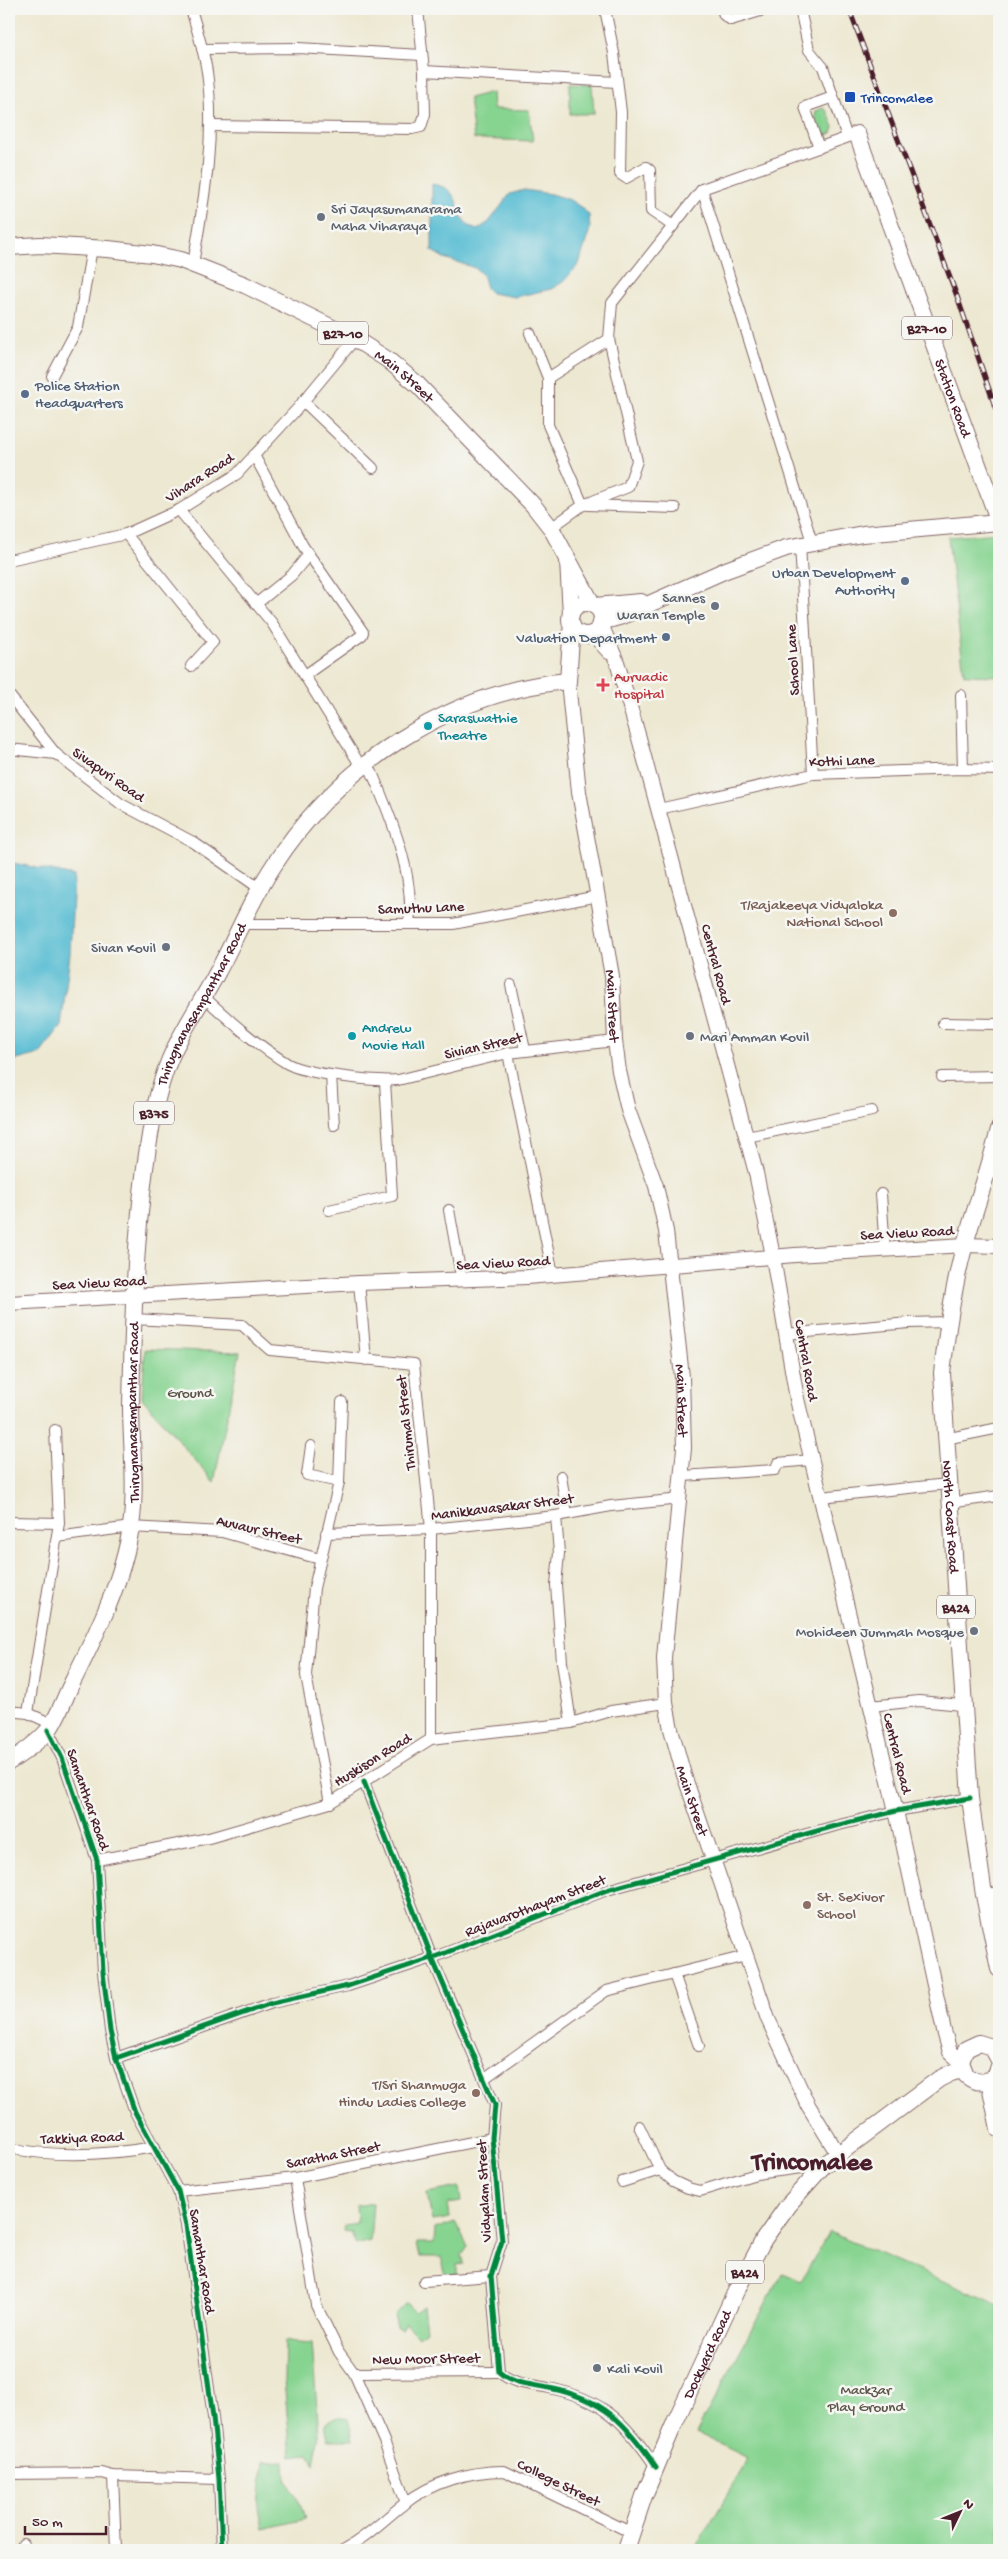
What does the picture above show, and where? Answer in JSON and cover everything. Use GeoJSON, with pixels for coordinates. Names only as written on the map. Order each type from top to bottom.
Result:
{"type":"FeatureCollection","features":[{"type":"Feature","properties":{"kind":"main road","name":"Station Road"},"geometry":{"type":"LineString","coordinates":[[596,628],[750,560],[806,543],[863,534],[999,522],[852,136]]}},
{"type":"Feature","properties":{"kind":"main road","name":"Main Street"},"geometry":{"type":"LineString","coordinates":[[9,235],[40,245]]}},
{"type":"Feature","properties":{"kind":"main road","name":"Main Street"},"geometry":{"type":"LineString","coordinates":[[9,247],[40,245],[92,248],[152,254],[193,264],[275,299],[355,339],[388,360],[434,400],[552,528],[594,605]]}},
{"type":"Feature","properties":{"kind":"main road","name":"Main Street"},"geometry":{"type":"LineString","coordinates":[[567,556],[572,619],[568,681],[579,792],[612,976],[615,1041],[628,1110],[660,1200],[666,1231],[684,1413],[683,1476],[670,1586],[664,1658],[666,1703],[684,1775],[768,2019],[808,2105],[838,2154]]}},
{"type":"Feature","properties":{"kind":"main road","name":"Station Road"},"geometry":{"type":"LineString","coordinates":[[594,605],[658,600]]}},
{"type":"Feature","properties":{"kind":"main road"},"geometry":{"type":"LineString","coordinates":[[568,681],[596,628],[601,613],[594,605],[580,604],[572,619],[581,633],[596,628]]}},
{"type":"Feature","properties":{"kind":"main road","name":"Central Road"},"geometry":{"type":"LineString","coordinates":[[596,628],[617,662],[659,809],[747,1137],[773,1257],[811,1460],[896,1811],[944,2031],[950,2052],[962,2066]]}},
{"type":"Feature","properties":{"kind":"main road","name":"Thirugnanasampanthar Road"},"geometry":{"type":"LineString","coordinates":[[50,1727],[80,1666],[112,1591],[131,1527],[134,1319],[147,1156],[156,1103],[167,1066],[178,1042],[243,924],[259,888],[315,810],[365,765],[402,739],[466,707],[512,692],[568,681]]}},
{"type":"Feature","properties":{"kind":"main road","name":"North Coast Road"},"geometry":{"type":"LineString","coordinates":[[999,1129],[988,1176],[965,1245],[948,1322],[942,1373],[962,1705],[970,1798],[992,1894],[999,1969]]}},
{"type":"Feature","properties":{"kind":"main road","name":"Sea View Road"},"geometry":{"type":"LineString","coordinates":[[9,1303],[359,1283],[462,1281],[773,1257],[965,1245],[999,1246]]}},
{"type":"Feature","properties":{"kind":"main road","name":"B375"},"geometry":{"type":"LineString","coordinates":[[9,1762],[50,1727]]}},
{"type":"Feature","properties":{"kind":"main road"},"geometry":{"type":"LineString","coordinates":[[997,2047],[986,2044],[972,2045],[962,2055],[962,2066],[971,2079],[977,2082],[989,2080],[994,2076],[999,2066]]}},
{"type":"Feature","properties":{"kind":"main road","name":"Dockyard Road"},"geometry":{"type":"LineString","coordinates":[[626,2550],[656,2468],[710,2343],[750,2264],[788,2205],[824,2165],[939,2080],[962,2066]]}},
{"type":"Feature","properties":{"kind":"main road"},"geometry":{"type":"LineString","coordinates":[[989,2080],[999,2129]]}},
{"type":"Feature","properties":{"kind":"street"},"geometry":{"type":"LineString","coordinates":[[191,9],[207,72],[211,126],[204,199],[193,264]]}},
{"type":"Feature","properties":{"kind":"street"},"geometry":{"type":"LineString","coordinates":[[211,126],[412,129],[422,127],[425,114],[424,71],[418,9]]}},
{"type":"Feature","properties":{"kind":"street"},"geometry":{"type":"LineString","coordinates":[[605,9],[614,53],[622,134],[620,174],[626,178],[646,167],[650,170],[651,211],[674,226]]}},
{"type":"Feature","properties":{"kind":"street"},"geometry":{"type":"LineString","coordinates":[[722,9],[724,15],[731,20],[767,9]]}},
{"type":"Feature","properties":{"kind":"street"},"geometry":{"type":"LineString","coordinates":[[552,528],[583,505],[628,487],[638,460],[609,338],[612,302],[702,189],[852,136],[833,97],[823,67],[809,50],[800,9]]}},
{"type":"Feature","properties":{"kind":"street"},"geometry":{"type":"LineString","coordinates":[[202,50],[298,48],[422,55]]}},
{"type":"Feature","properties":{"kind":"street"},"geometry":{"type":"LineString","coordinates":[[424,71],[617,82]]}},
{"type":"Feature","properties":{"kind":"street"},"geometry":{"type":"LineString","coordinates":[[818,148],[805,107],[833,97]]}},
{"type":"Feature","properties":{"kind":"street","name":"School Lane"},"geometry":{"type":"LineString","coordinates":[[702,189],[806,543],[813,774]]}},
{"type":"Feature","properties":{"kind":"street"},"geometry":{"type":"LineString","coordinates":[[52,376],[78,327],[92,248]]}},
{"type":"Feature","properties":{"kind":"street"},"geometry":{"type":"LineString","coordinates":[[530,333],[548,378],[548,425],[583,505]]}},
{"type":"Feature","properties":{"kind":"street"},"geometry":{"type":"LineString","coordinates":[[548,378],[609,338]]}},
{"type":"Feature","properties":{"kind":"street","name":"Vihara Road"},"geometry":{"type":"LineString","coordinates":[[9,560],[126,534],[179,510],[237,474],[303,401],[355,339]]}},
{"type":"Feature","properties":{"kind":"street"},"geometry":{"type":"LineString","coordinates":[[303,401],[373,468]]}},
{"type":"Feature","properties":{"kind":"street"},"geometry":{"type":"LineString","coordinates":[[254,456],[310,554],[363,634],[305,676]]}},
{"type":"Feature","properties":{"kind":"street"},"geometry":{"type":"LineString","coordinates":[[583,505],[675,508]]}},
{"type":"Feature","properties":{"kind":"street"},"geometry":{"type":"LineString","coordinates":[[179,510],[272,623],[365,765],[385,803],[407,878],[409,923]]}},
{"type":"Feature","properties":{"kind":"street"},"geometry":{"type":"LineString","coordinates":[[126,534],[213,642],[191,666]]}},
{"type":"Feature","properties":{"kind":"street"},"geometry":{"type":"LineString","coordinates":[[256,604],[292,575],[310,554]]}},
{"type":"Feature","properties":{"kind":"street","name":"Sivapuri Road"},"geometry":{"type":"LineString","coordinates":[[9,695],[56,754],[121,804],[192,842],[259,888]]}},
{"type":"Feature","properties":{"kind":"street"},"geometry":{"type":"LineString","coordinates":[[961,695],[963,769]]}},
{"type":"Feature","properties":{"kind":"street"},"geometry":{"type":"LineString","coordinates":[[9,749],[56,754]]}},
{"type":"Feature","properties":{"kind":"street","name":"Kothi Lane"},"geometry":{"type":"LineString","coordinates":[[659,809],[813,774],[963,769],[999,770]]}},
{"type":"Feature","properties":{"kind":"street","name":"Samuthu Lane"},"geometry":{"type":"LineString","coordinates":[[243,924],[453,924],[598,896]]}},
{"type":"Feature","properties":{"kind":"street"},"geometry":{"type":"LineString","coordinates":[[511,985],[525,1050]]}},
{"type":"Feature","properties":{"kind":"street","name":"Sivian Street"},"geometry":{"type":"LineString","coordinates":[[204,997],[231,1021],[290,1065],[331,1074],[385,1081],[398,1080],[525,1050],[615,1041]]}},
{"type":"Feature","properties":{"kind":"street"},"geometry":{"type":"LineString","coordinates":[[943,1023],[999,1024]]}},
{"type":"Feature","properties":{"kind":"street"},"geometry":{"type":"LineString","coordinates":[[508,1053],[553,1275]]}},
{"type":"Feature","properties":{"kind":"street"},"geometry":{"type":"LineString","coordinates":[[331,1074],[334,1125]]}},
{"type":"Feature","properties":{"kind":"street"},"geometry":{"type":"LineString","coordinates":[[942,1077],[999,1076]]}},
{"type":"Feature","properties":{"kind":"street"},"geometry":{"type":"LineString","coordinates":[[329,1210],[392,1196],[385,1081]]}},
{"type":"Feature","properties":{"kind":"street"},"geometry":{"type":"LineString","coordinates":[[747,1137],[872,1111]]}},
{"type":"Feature","properties":{"kind":"street"},"geometry":{"type":"LineString","coordinates":[[881,1194],[885,1250]]}},
{"type":"Feature","properties":{"kind":"street"},"geometry":{"type":"LineString","coordinates":[[448,1210],[462,1281]]}},
{"type":"Feature","properties":{"kind":"street"},"geometry":{"type":"LineString","coordinates":[[359,1283],[366,1360]]}},
{"type":"Feature","properties":{"kind":"street","name":"Thirumal Street"},"geometry":{"type":"LineString","coordinates":[[134,1319],[242,1325],[270,1350],[414,1364],[431,1529],[431,1739]]}},
{"type":"Feature","properties":{"kind":"street"},"geometry":{"type":"LineString","coordinates":[[786,1334],[909,1323],[948,1322]]}},
{"type":"Feature","properties":{"kind":"street"},"geometry":{"type":"LineString","coordinates":[[330,1803],[306,1675],[314,1588],[338,1482],[342,1402]]}},
{"type":"Feature","properties":{"kind":"street"},"geometry":{"type":"LineString","coordinates":[[945,1439],[999,1428]]}},
{"type":"Feature","properties":{"kind":"street"},"geometry":{"type":"LineString","coordinates":[[28,1713],[59,1523],[56,1430]]}},
{"type":"Feature","properties":{"kind":"street"},"geometry":{"type":"LineString","coordinates":[[311,1446],[308,1475],[338,1482]]}},
{"type":"Feature","properties":{"kind":"street"},"geometry":{"type":"LineString","coordinates":[[683,1476],[775,1470],[778,1462],[811,1460]]}},
{"type":"Feature","properties":{"kind":"street"},"geometry":{"type":"LineString","coordinates":[[561,1476],[567,1514]]}},
{"type":"Feature","properties":{"kind":"street"},"geometry":{"type":"LineString","coordinates":[[820,1497],[948,1484]]}},
{"type":"Feature","properties":{"kind":"street"},"geometry":{"type":"LineString","coordinates":[[949,1503],[999,1496]]}},
{"type":"Feature","properties":{"kind":"street","name":"Manikkavasakar Street"},"geometry":{"type":"LineString","coordinates":[[326,1533],[431,1529],[556,1516],[611,1506],[681,1499]]}},
{"type":"Feature","properties":{"kind":"street"},"geometry":{"type":"LineString","coordinates":[[556,1516],[559,1553],[556,1585],[562,1662],[571,1723]]}},
{"type":"Feature","properties":{"kind":"street"},"geometry":{"type":"LineString","coordinates":[[9,1522],[59,1523]]}},
{"type":"Feature","properties":{"kind":"street","name":"Auvaur Street"},"geometry":{"type":"LineString","coordinates":[[57,1537],[131,1527],[222,1532],[320,1559]]}},
{"type":"Feature","properties":{"kind":"street"},"geometry":{"type":"LineString","coordinates":[[870,1706],[919,1701],[962,1705]]}},
{"type":"Feature","properties":{"kind":"street","name":"Huskison Road"},"geometry":{"type":"LineString","coordinates":[[97,1860],[208,1838],[330,1803],[431,1739],[571,1723],[611,1711],[666,1703]]}},
{"type":"Feature","properties":{"kind":"street"},"geometry":{"type":"LineString","coordinates":[[9,1711],[28,1713],[50,1727]]}},
{"type":"Feature","properties":{"kind":"street","name":"Samanthar Road"},"geometry":{"type":"LineString","coordinates":[[50,1727],[97,1860],[103,1972],[110,2031],[116,2058],[135,2112],[178,2191],[186,2225],[219,2479],[218,2508],[222,2550]]}},
{"type":"Feature","properties":{"kind":"street","name":"Vidyalam Street"},"geometry":{"type":"LineString","coordinates":[[364,1782],[432,1958],[495,2105],[492,2138],[502,2241],[491,2276],[499,2372]]}},
{"type":"Feature","properties":{"kind":"street","name":"Rajavarothayam Street"},"geometry":{"type":"LineString","coordinates":[[116,2058],[272,2003],[348,1986],[432,1958],[607,1890],[896,1811],[970,1798]]}},
{"type":"Feature","properties":{"kind":"street"},"geometry":{"type":"LineString","coordinates":[[484,2078],[606,1991],[746,1956]]}},
{"type":"Feature","properties":{"kind":"street"},"geometry":{"type":"LineString","coordinates":[[674,1974],[699,2046]]}},
{"type":"Feature","properties":{"kind":"street"},"geometry":{"type":"LineString","coordinates":[[639,2126],[660,2170],[673,2181],[700,2191],[756,2174],[824,2165]]}},
{"type":"Feature","properties":{"kind":"street","name":"Saratha Street"},"geometry":{"type":"LineString","coordinates":[[178,2191],[295,2178],[492,2138]]}},
{"type":"Feature","properties":{"kind":"street","name":"Takkiya Road"},"geometry":{"type":"LineString","coordinates":[[9,2148],[38,2154],[109,2153],[155,2147]]}},
{"type":"Feature","properties":{"kind":"street"},"geometry":{"type":"LineString","coordinates":[[622,2182],[660,2170]]}},
{"type":"Feature","properties":{"kind":"street"},"geometry":{"type":"LineString","coordinates":[[295,2178],[316,2305],[339,2352],[354,2374],[384,2441],[406,2503]]}},
{"type":"Feature","properties":{"kind":"street"},"geometry":{"type":"LineString","coordinates":[[424,2281],[491,2276]]}},
{"type":"Feature","properties":{"kind":"street"},"geometry":{"type":"LineString","coordinates":[[499,2372],[507,2379],[518,2383],[551,2388],[599,2405],[632,2432],[656,2468]]}},
{"type":"Feature","properties":{"kind":"street","name":"New Moor Street"},"geometry":{"type":"LineString","coordinates":[[354,2374],[499,2372]]}},
{"type":"Feature","properties":{"kind":"street","name":"College Street"},"geometry":{"type":"LineString","coordinates":[[343,2550],[362,2540],[406,2503],[436,2486],[465,2475],[504,2471],[632,2533]]}},
{"type":"Feature","properties":{"kind":"street"},"geometry":{"type":"LineString","coordinates":[[9,2474],[102,2473],[113,2476],[219,2479]]}},
{"type":"Feature","properties":{"kind":"street"},"geometry":{"type":"LineString","coordinates":[[113,2476],[116,2550]]}},
{"type":"Feature","properties":{"kind":"green space"},"geometry":{"type":"Polygon","coordinates":[[[570,84],[592,85],[594,114],[570,114],[570,84]]]}},
{"type":"Feature","properties":{"kind":"green space"},"geometry":{"type":"Polygon","coordinates":[[[492,92],[493,109],[529,110],[533,141],[474,139],[469,98],[492,92]]]}},
{"type":"Feature","properties":{"kind":"green space"},"geometry":{"type":"Polygon","coordinates":[[[823,108],[827,111],[834,127],[832,133],[827,135],[822,133],[815,117],[816,111],[823,108]]]}},
{"type":"Feature","properties":{"kind":"green space"},"geometry":{"type":"Polygon","coordinates":[[[999,533],[999,676],[968,675],[964,674],[948,537],[999,533]]]}},
{"type":"Feature","properties":{"kind":"green space","name":"Ground"},"geometry":{"type":"Polygon","coordinates":[[[145,1349],[240,1352],[214,1482],[142,1398],[145,1349]]]}},
{"type":"Feature","properties":{"kind":"green space"},"geometry":{"type":"Polygon","coordinates":[[[459,2187],[461,2202],[448,2204],[450,2218],[432,2221],[427,2193],[459,2187]]]}},
{"type":"Feature","properties":{"kind":"green space"},"geometry":{"type":"Polygon","coordinates":[[[373,2203],[370,2241],[355,2245],[351,2232],[343,2231],[344,2225],[357,2223],[356,2206],[373,2203]]]}},
{"type":"Feature","properties":{"kind":"green space"},"geometry":{"type":"Polygon","coordinates":[[[455,2222],[468,2247],[462,2255],[464,2264],[457,2265],[457,2275],[446,2275],[441,2257],[420,2257],[417,2243],[434,2243],[435,2229],[455,2222]]]}},
{"type":"Feature","properties":{"kind":"green space","name":"Mackzar Play Ground"},"geometry":{"type":"Polygon","coordinates":[[[829,2232],[999,2305],[999,2550],[694,2550],[746,2463],[746,2457],[696,2433],[782,2273],[801,2281],[829,2232]]]}},
{"type":"Feature","properties":{"kind":"green space"},"geometry":{"type":"Polygon","coordinates":[[[406,2303],[415,2312],[423,2306],[426,2330],[419,2336],[406,2323],[402,2329],[397,2327],[394,2315],[406,2303]]]}},
{"type":"Feature","properties":{"kind":"green space"},"geometry":{"type":"Polygon","coordinates":[[[285,2341],[312,2343],[319,2435],[314,2465],[308,2454],[291,2456],[284,2380],[285,2341]]]}},
{"type":"Feature","properties":{"kind":"green space"},"geometry":{"type":"Polygon","coordinates":[[[338,2416],[348,2419],[353,2440],[328,2440],[325,2423],[338,2416]]]}},
{"type":"Feature","properties":{"kind":"green space"},"geometry":{"type":"Polygon","coordinates":[[[285,2461],[286,2482],[297,2495],[305,2519],[263,2529],[259,2507],[263,2462],[285,2461]]]}},
{"type":"Feature","properties":{"kind":"water"},"geometry":{"type":"Polygon","coordinates":[[[432,184],[444,187],[452,193],[465,222],[477,230],[489,222],[510,194],[524,190],[551,194],[570,200],[589,215],[590,229],[579,264],[563,282],[551,289],[515,297],[491,293],[486,288],[482,274],[475,268],[444,258],[432,251],[432,184]]]}},
{"type":"Feature","properties":{"kind":"water"},"geometry":{"type":"Polygon","coordinates":[[[9,862],[74,876],[70,954],[61,1026],[40,1054],[9,1062],[9,862]]]}},
{"type":"Feature","properties":{"kind":"railway"},"geometry":{"type":"LineString","coordinates":[[849,9],[958,299],[999,418]]}},
{"type":"Feature","properties":{"kind":"cycle path"},"geometry":{"type":"LineString","coordinates":[[48,1730],[62,1758],[97,1860],[103,1972],[110,2031],[116,2058],[135,2112],[178,2191],[186,2225],[213,2417],[219,2479],[222,2550]]}},
{"type":"Feature","properties":{"kind":"cycle path"},"geometry":{"type":"LineString","coordinates":[[364,1782],[432,1958],[495,2105],[492,2138],[502,2241],[491,2276],[499,2372],[517,2382],[568,2393],[599,2406],[623,2426],[656,2467]]}},
{"type":"Feature","properties":{"kind":"cycle path"},"geometry":{"type":"LineString","coordinates":[[116,2058],[272,2003],[348,1986],[432,1958],[607,1890],[835,1826],[896,1811],[970,1798]]}},
{"type":"Feature","properties":{"kind":"place","name":"Trincomalee"},"geometry":{"type":"Point","coordinates":[850,97]}},
{"type":"Feature","properties":{"kind":"place","name":"Sri Jayasumanarama Maha Viharaya"},"geometry":{"type":"Point","coordinates":[321,217]}},
{"type":"Feature","properties":{"kind":"place","name":"Police Station Headquarters"},"geometry":{"type":"Point","coordinates":[25,394]}},
{"type":"Feature","properties":{"kind":"place","name":"Urban Development Authority"},"geometry":{"type":"Point","coordinates":[905,581]}},
{"type":"Feature","properties":{"kind":"place","name":"Sannes Waran Temple"},"geometry":{"type":"Point","coordinates":[715,606]}},
{"type":"Feature","properties":{"kind":"place","name":"Valuation Department"},"geometry":{"type":"Point","coordinates":[666,637]}},
{"type":"Feature","properties":{"kind":"place","name":"Aurvadic Hospital"},"geometry":{"type":"Point","coordinates":[603,685]}},
{"type":"Feature","properties":{"kind":"place","name":"Saraswathie Theatre"},"geometry":{"type":"Point","coordinates":[428,726]}},
{"type":"Feature","properties":{"kind":"place","name":"T/Rajakeeya Vidyaloka National School"},"geometry":{"type":"Point","coordinates":[893,913]}},
{"type":"Feature","properties":{"kind":"place","name":"Sivan Kovil"},"geometry":{"type":"Point","coordinates":[166,947]}},
{"type":"Feature","properties":{"kind":"place","name":"Andrew Movie Hall"},"geometry":{"type":"Point","coordinates":[352,1036]}},
{"type":"Feature","properties":{"kind":"place","name":"Mari Amman Kovil"},"geometry":{"type":"Point","coordinates":[690,1036]}},
{"type":"Feature","properties":{"kind":"place","name":"Mohideen Jummah Mosque"},"geometry":{"type":"Point","coordinates":[974,1631]}},
{"type":"Feature","properties":{"kind":"place","name":"St. Sexivor School"},"geometry":{"type":"Point","coordinates":[807,1905]}},
{"type":"Feature","properties":{"kind":"place","name":"T/Sri Shanmuga Hindu Ladies College"},"geometry":{"type":"Point","coordinates":[476,2093]}},
{"type":"Feature","properties":{"kind":"place","name":"Kali Kovil"},"geometry":{"type":"Point","coordinates":[597,2368]}},
{"type":"Feature","properties":{"kind":"district","name":"Trincomalee"},"geometry":{"type":"Point","coordinates":[812,2160]}}]}
